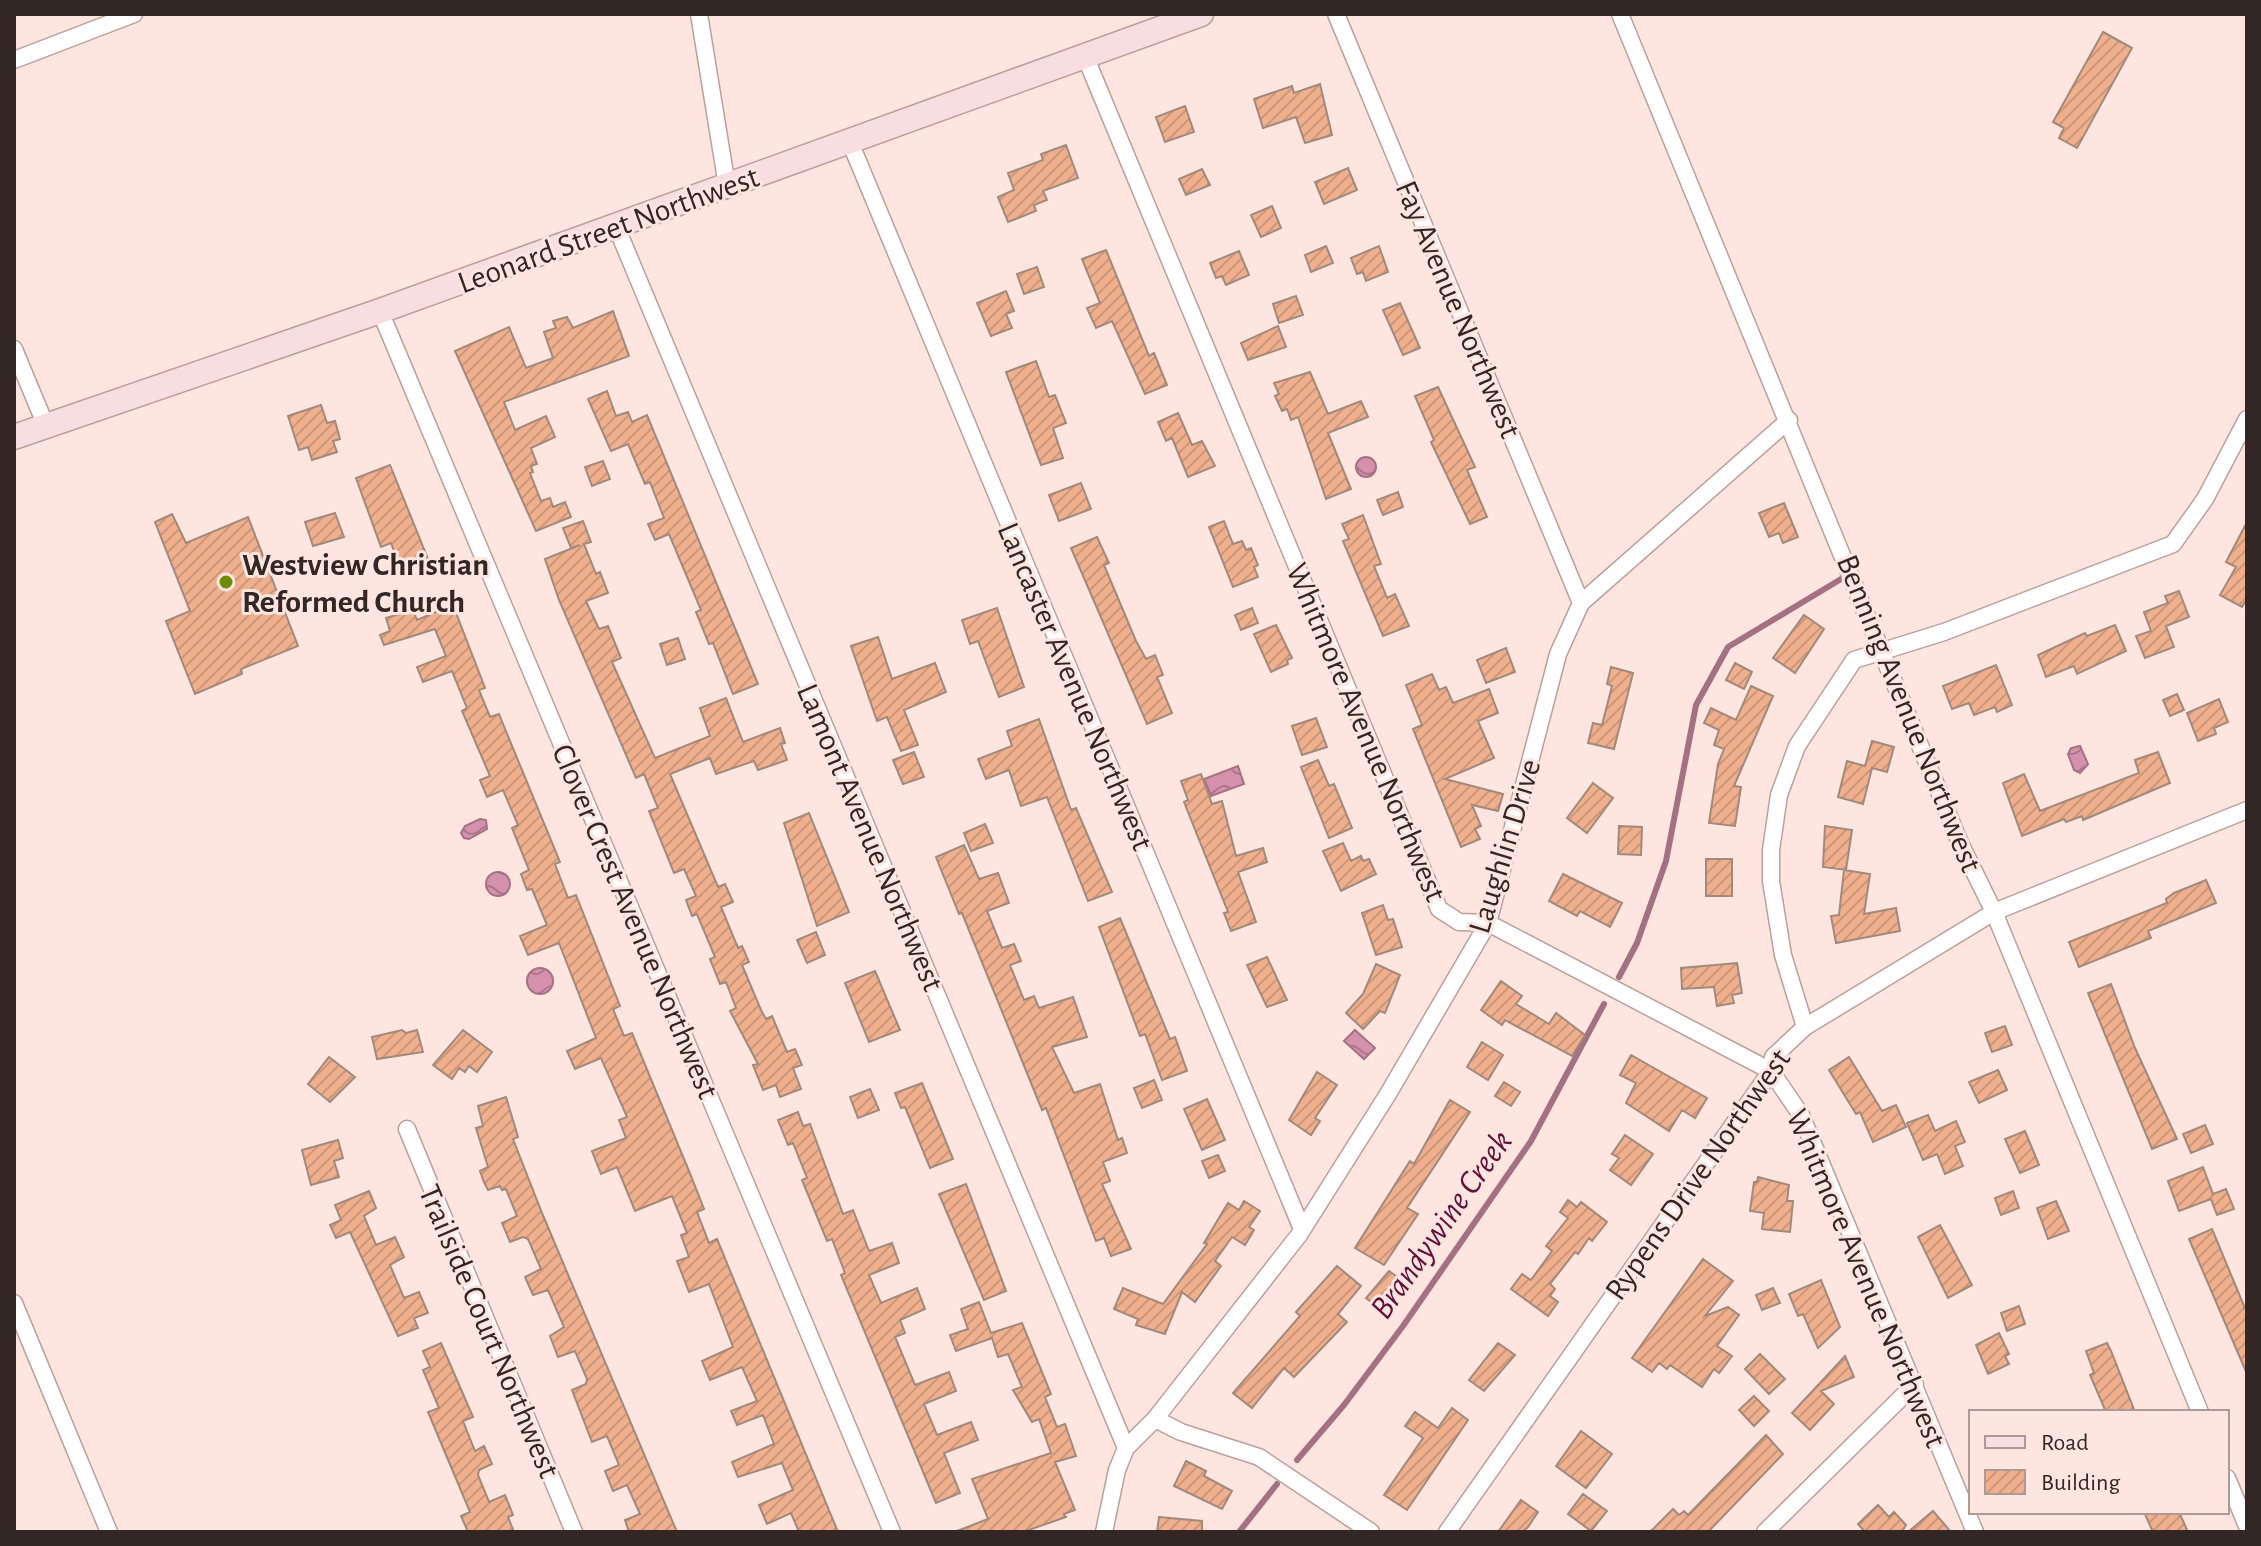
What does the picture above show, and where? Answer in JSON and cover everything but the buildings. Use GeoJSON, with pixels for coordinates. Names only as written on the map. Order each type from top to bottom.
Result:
{"type":"FeatureCollection","features":[{"type":"Feature","properties":{"kind":"main road","name":"Leonard Street Northwest"},"geometry":{"type":"LineString","coordinates":[[14,437],[380,311],[1201,14]]}},
{"type":"Feature","properties":{"kind":"street"},"geometry":{"type":"LineString","coordinates":[[14,60],[134,14]]}},
{"type":"Feature","properties":{"kind":"street"},"geometry":{"type":"LineString","coordinates":[[699,14],[727,186]]}},
{"type":"Feature","properties":{"kind":"street","name":"Fay Avenue Northwest"},"geometry":{"type":"LineString","coordinates":[[1336,14],[1581,603]]}},
{"type":"Feature","properties":{"kind":"street","name":"Benning Avenue Northwest"},"geometry":{"type":"LineString","coordinates":[[1620,14],[1960,843],[1994,912],[2199,1410]]}},
{"type":"Feature","properties":{"kind":"street","name":"Whitmore Avenue Northwest"},"geometry":{"type":"LineString","coordinates":[[1085,56],[1432,895],[1448,918],[1459,922],[1488,923],[1771,1071],[1801,1115],[1975,1532]]}},
{"type":"Feature","properties":{"kind":"street","name":"Lancaster Avenue Northwest"},"geometry":{"type":"LineString","coordinates":[[850,142],[1302,1229]]}},
{"type":"Feature","properties":{"kind":"street","name":"Lamont Avenue Northwest"},"geometry":{"type":"LineString","coordinates":[[616,226],[1126,1448]]}},
{"type":"Feature","properties":{"kind":"street","name":"Clover Crest Avenue Northwest"},"geometry":{"type":"LineString","coordinates":[[380,311],[892,1532]]}},
{"type":"Feature","properties":{"kind":"street"},"geometry":{"type":"LineString","coordinates":[[14,349],[46,426]]}},
{"type":"Feature","properties":{"kind":"street"},"geometry":{"type":"LineString","coordinates":[[1805,1027],[1783,955],[1771,881],[1771,850],[1779,795],[1797,746],[1854,660],[1957,628],[2173,544],[2192,521],[2247,419]]}},
{"type":"Feature","properties":{"kind":"street","name":"Laughlin Drive"},"geometry":{"type":"LineString","coordinates":[[1126,1448],[1155,1419],[1302,1229],[1388,1094],[1488,923],[1558,654],[1581,603],[1789,420]]}},
{"type":"Feature","properties":{"kind":"street","name":"Rypens Drive Northwest"},"geometry":{"type":"LineString","coordinates":[[1447,1532],[1771,1071],[1773,1057],[1805,1027],[1994,912],[2247,810]]}},
{"type":"Feature","properties":{"kind":"street","name":"Trailside Court Northwest"},"geometry":{"type":"LineString","coordinates":[[407,1129],[574,1532]]}},
{"type":"Feature","properties":{"kind":"street"},"geometry":{"type":"LineString","coordinates":[[14,1303],[109,1532]]}},
{"type":"Feature","properties":{"kind":"street"},"geometry":{"type":"LineString","coordinates":[[1765,1532],[1915,1384]]}},
{"type":"Feature","properties":{"kind":"street"},"geometry":{"type":"LineString","coordinates":[[1155,1419],[1181,1432],[1259,1457],[1371,1532]]}},
{"type":"Feature","properties":{"kind":"street"},"geometry":{"type":"LineString","coordinates":[[1104,1532],[1117,1470],[1126,1448]]}},
{"type":"Feature","properties":{"kind":"street"},"geometry":{"type":"LineString","coordinates":[[2229,1483],[2247,1526]]}},
{"type":"Feature","properties":{"kind":"water"},"geometry":{"type":"Polygon","coordinates":[[[1366,457],[1373,460],[1376,467],[1373,474],[1366,477],[1359,474],[1356,467],[1359,460],[1366,457]]]}},
{"type":"Feature","properties":{"kind":"water"},"geometry":{"type":"Polygon","coordinates":[[[2080,746],[2088,764],[2080,773],[2074,770],[2068,754],[2071,748],[2080,746]]]}},
{"type":"Feature","properties":{"kind":"water"},"geometry":{"type":"Polygon","coordinates":[[[1238,766],[1244,784],[1211,796],[1204,779],[1238,766]]]}},
{"type":"Feature","properties":{"kind":"water"},"geometry":{"type":"Polygon","coordinates":[[[480,819],[486,820],[487,829],[469,839],[464,838],[461,833],[465,826],[480,819]]]}},
{"type":"Feature","properties":{"kind":"water"},"geometry":{"type":"Polygon","coordinates":[[[498,872],[507,875],[510,884],[507,893],[498,896],[489,893],[486,884],[489,875],[498,872]]]}},
{"type":"Feature","properties":{"kind":"water"},"geometry":{"type":"Polygon","coordinates":[[[540,968],[550,971],[553,981],[550,991],[540,994],[530,991],[527,981],[530,971],[540,968]]]}},
{"type":"Feature","properties":{"kind":"water"},"geometry":{"type":"Polygon","coordinates":[[[1355,1030],[1375,1048],[1364,1059],[1344,1041],[1355,1030]]]}},
{"type":"Feature","properties":{"kind":"waterway","name":"Brandywine Creek"},"geometry":{"type":"LineString","coordinates":[[1619,977],[1637,943],[1666,861],[1696,705],[1728,647],[1841,579]]}},
{"type":"Feature","properties":{"kind":"waterway","name":"Brandywine Creek"},"geometry":{"type":"LineString","coordinates":[[1297,1460],[1344,1405],[1403,1326],[1531,1141],[1604,1004]]}},
{"type":"Feature","properties":{"kind":"waterway","name":"Brandywine Creek"},"geometry":{"type":"LineString","coordinates":[[1239,1532],[1277,1484]]}},
{"type":"Feature","properties":{"kind":"place","name":"Westview Christian Reformed Church"},"geometry":{"type":"Point","coordinates":[226,582]}}]}
